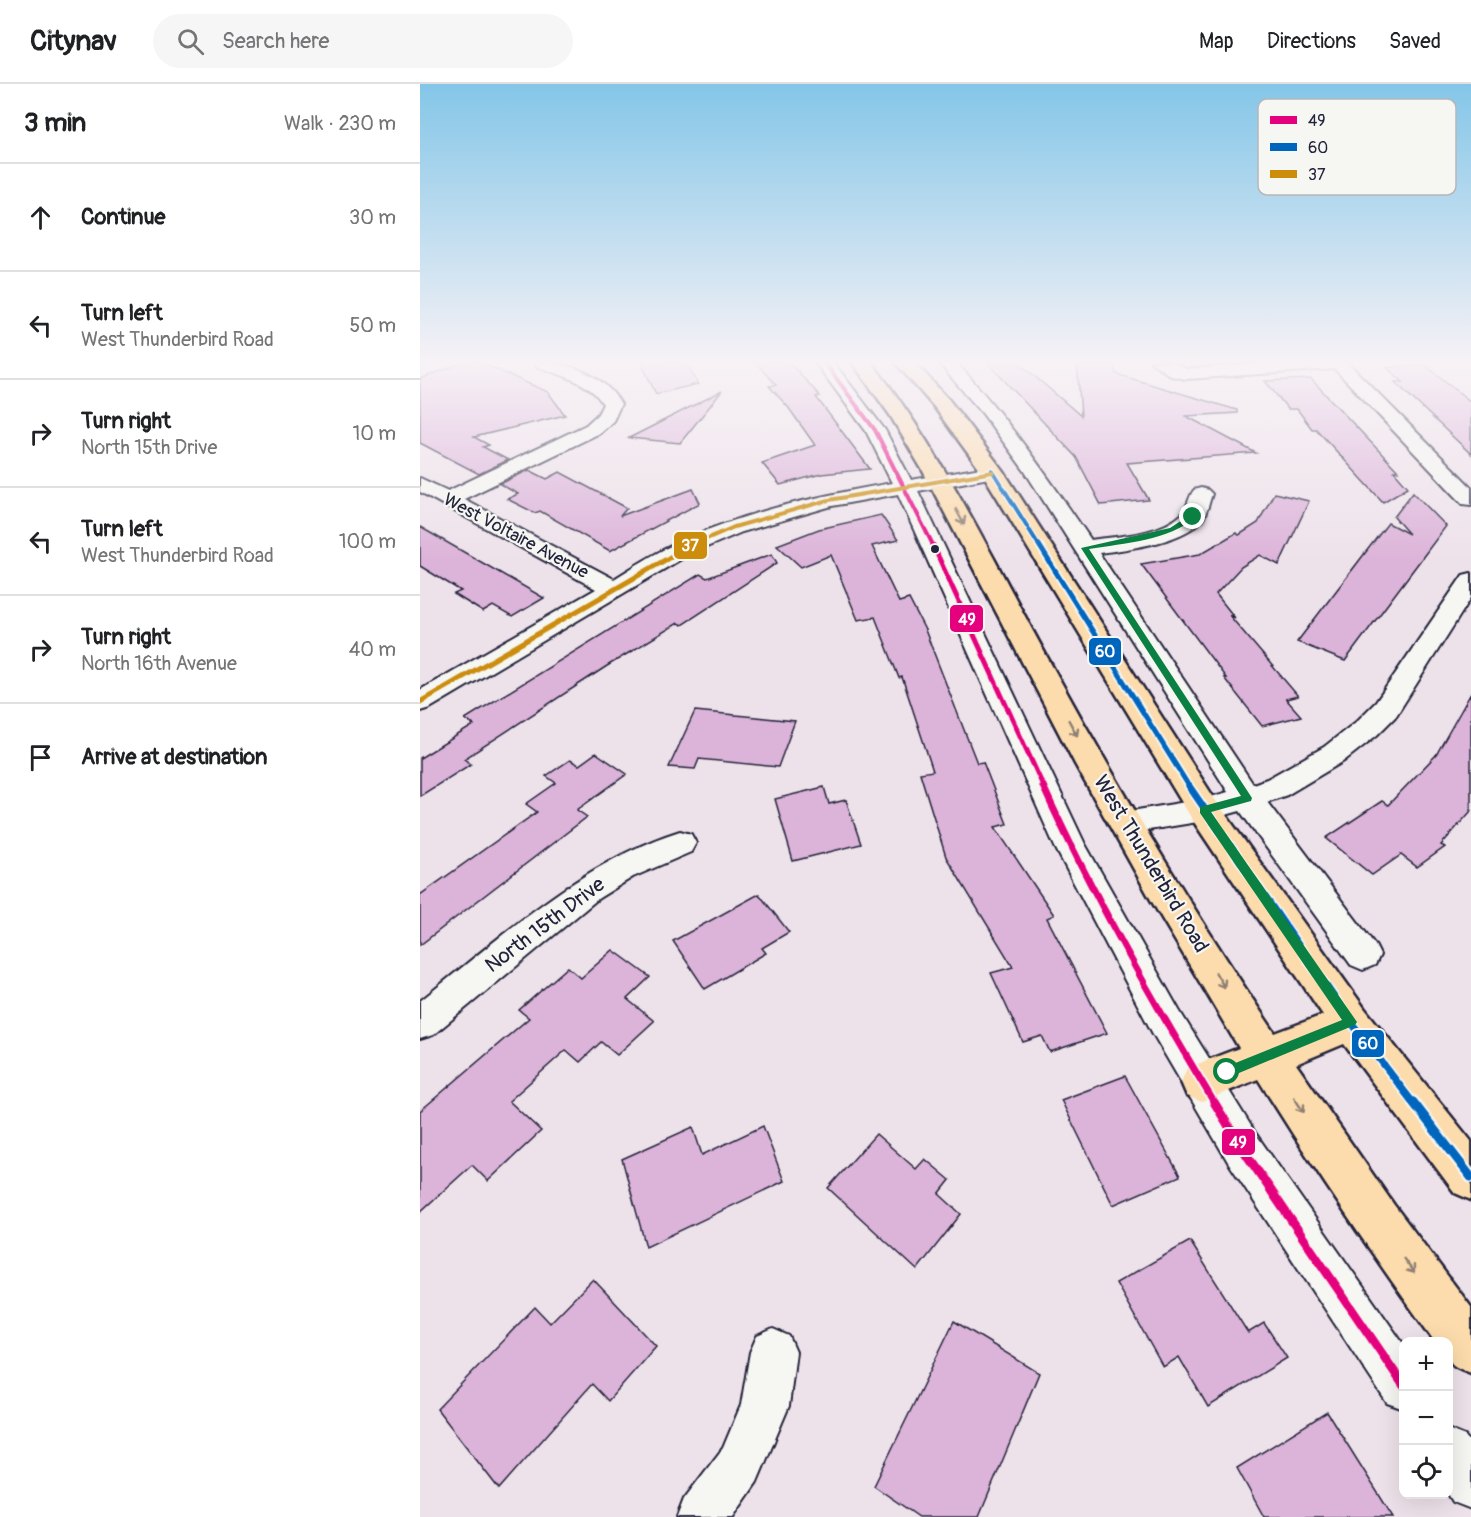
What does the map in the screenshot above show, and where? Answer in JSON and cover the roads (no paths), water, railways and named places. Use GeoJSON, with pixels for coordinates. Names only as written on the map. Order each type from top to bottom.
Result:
{"type":"FeatureCollection","features":[{"type":"Feature","properties":{"kind":"main road","name":"West Thunderbird Road"},"geometry":{"type":"LineString","coordinates":[[909,429],[941,481],[997,590],[1124,822],[1266,1057],[1395,1248],[1471,1348]]}},
{"type":"Feature","properties":{"kind":"main road"},"geometry":{"type":"LineString","coordinates":[[961,429],[993,472],[1204,810],[1351,1022],[1471,1177]]}},
{"type":"Feature","properties":{"kind":"main road"},"geometry":{"type":"LineString","coordinates":[[1202,1083],[1351,1022]]}},
{"type":"Feature","properties":{"kind":"street"},"geometry":{"type":"LineString","coordinates":[[447,499],[593,429]]}},
{"type":"Feature","properties":{"kind":"street"},"geometry":{"type":"LineString","coordinates":[[874,429],[931,539],[1071,847],[1160,1012],[1242,1148],[1399,1379]]}},
{"type":"Feature","properties":{"kind":"street"},"geometry":{"type":"LineString","coordinates":[[1003,429],[1033,469],[1247,798],[1364,955]]}},
{"type":"Feature","properties":{"kind":"street"},"geometry":{"type":"LineString","coordinates":[[1402,429],[1471,499]]}},
{"type":"Feature","properties":{"kind":"street"},"geometry":{"type":"LineString","coordinates":[[420,702],[688,546],[761,517],[829,500],[993,472]]}},
{"type":"Feature","properties":{"kind":"street","name":"West Voltaire Avenue"},"geometry":{"type":"LineString","coordinates":[[420,484],[613,588]]}},
{"type":"Feature","properties":{"kind":"street"},"geometry":{"type":"LineString","coordinates":[[1084,548],[1172,530],[1193,517],[1201,494]]}},
{"type":"Feature","properties":{"kind":"street"},"geometry":{"type":"LineString","coordinates":[[1124,822],[1204,810],[1247,798],[1277,787],[1334,754],[1367,728],[1386,709],[1471,580]]}},
{"type":"Feature","properties":{"kind":"street","name":"North 15th Drive"},"geometry":{"type":"LineString","coordinates":[[420,1023],[587,889],[622,868],[680,843]]}},
{"type":"Feature","properties":{"kind":"street"},"geometry":{"type":"LineString","coordinates":[[702,1517],[740,1465],[765,1406],[773,1352]]}},
{"type":"Feature","properties":{"kind":"street"},"geometry":{"type":"LineString","coordinates":[[1453,1459],[1471,1484]]}}]}
